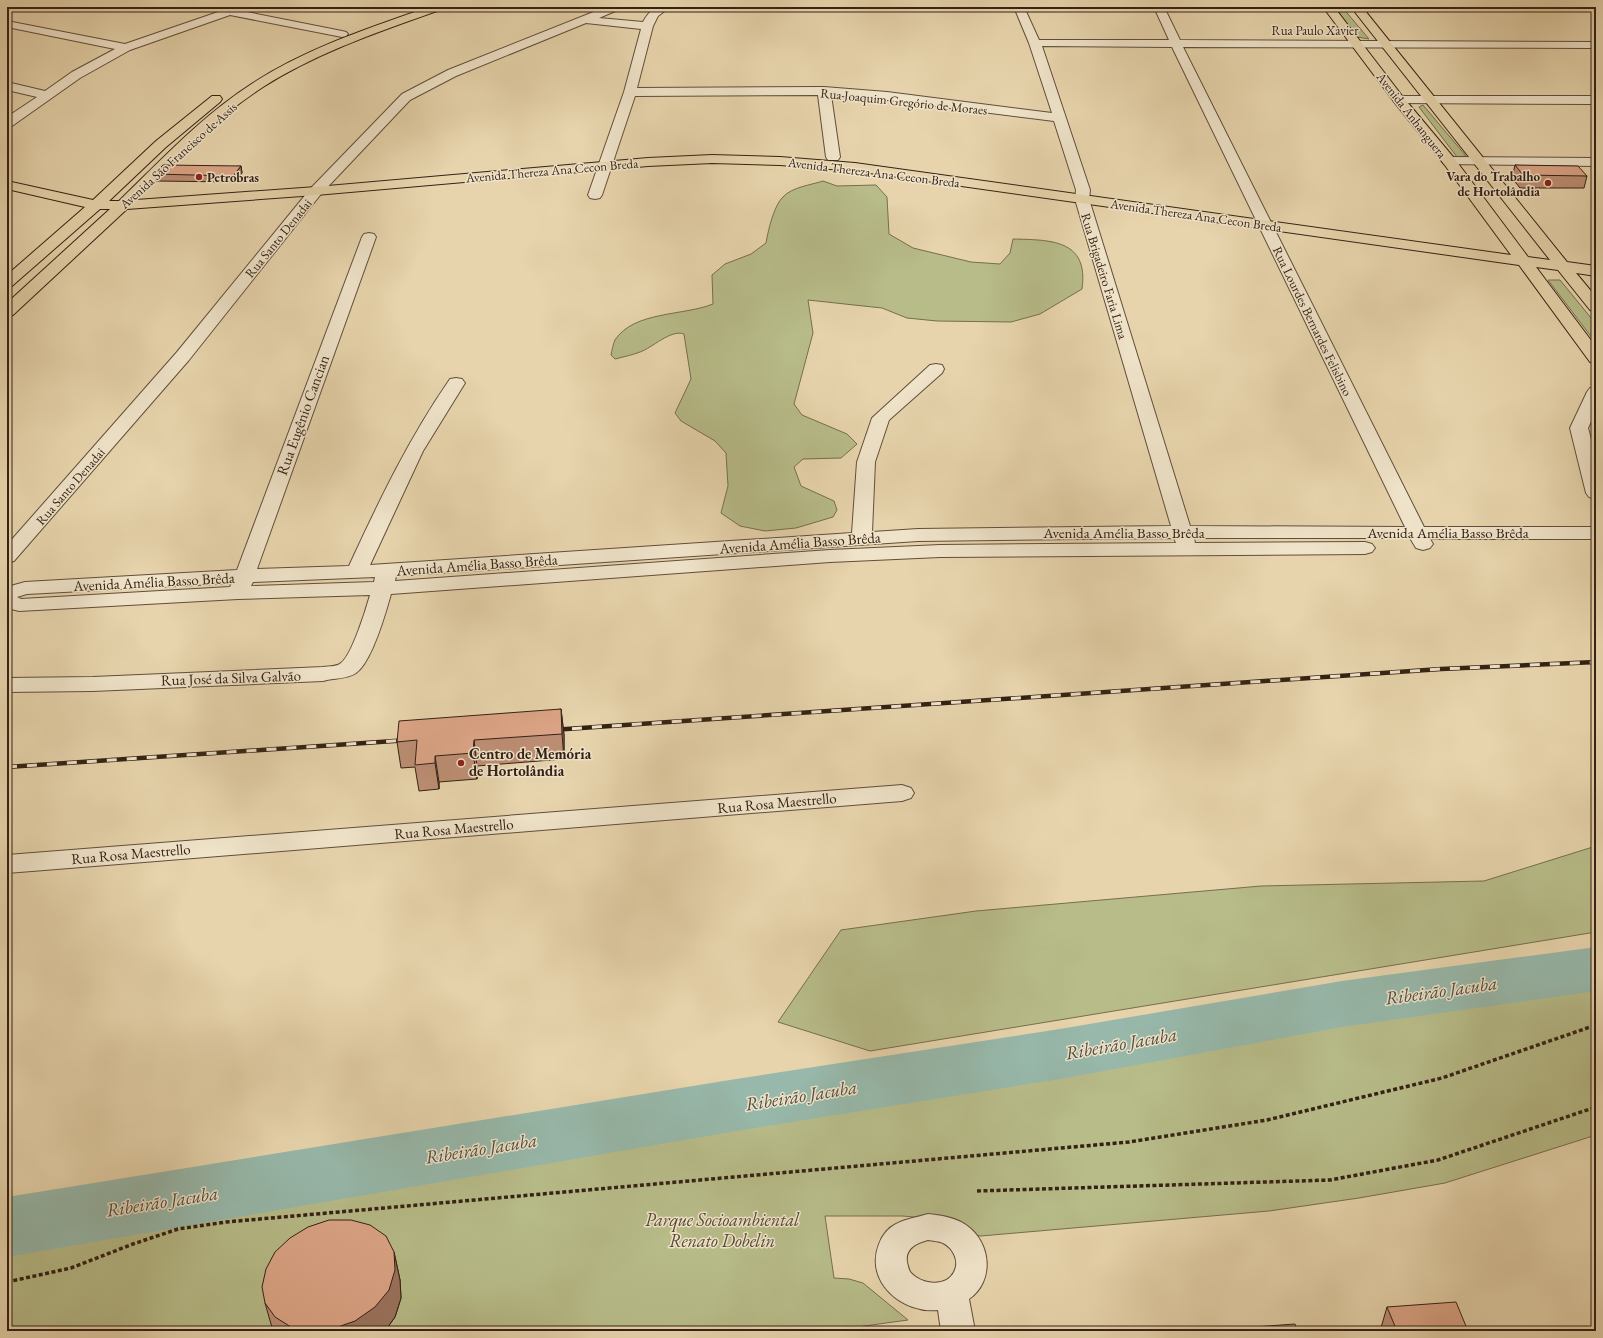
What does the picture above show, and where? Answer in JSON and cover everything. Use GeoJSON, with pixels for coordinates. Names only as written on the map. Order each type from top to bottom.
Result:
{"type":"FeatureCollection","features":[{"type":"Feature","properties":{"kind":"main road"},"geometry":{"type":"LineString","coordinates":[[245,80],[311,46],[418,7]]}},
{"type":"Feature","properties":{"kind":"main road","name":"Avenida São Francisco de Assis"},"geometry":{"type":"LineString","coordinates":[[7,312],[134,194],[198,132],[226,108],[258,85],[284,69],[323,50],[439,7]]}},
{"type":"Feature","properties":{"kind":"main road","name":"Avenida Anhanguera"},"geometry":{"type":"LineString","coordinates":[[1328,7],[1449,162],[1594,354]]}},
{"type":"Feature","properties":{"kind":"main road","name":"Avenida Anhanguera"},"geometry":{"type":"LineString","coordinates":[[1356,7],[1384,44],[1481,162],[1596,307]]}},
{"type":"Feature","properties":{"kind":"main road","name":"Avenida São Francisco de Assis"},"geometry":{"type":"LineString","coordinates":[[7,283],[96,205],[160,144],[225,92]]}},
{"type":"Feature","properties":{"kind":"main road","name":"Avenida Thereza Ana Cecon Breda"},"geometry":{"type":"LineString","coordinates":[[7,184],[96,205],[122,205],[320,186],[730,152],[832,157],[1264,221],[1558,261],[1596,262]]}},
{"type":"Feature","properties":{"kind":"main road","name":"Avenida Thereza Ana Cecon Breda"},"geometry":{"type":"LineString","coordinates":[[607,161],[712,159],[819,164],[1082,195]]}},
{"type":"Feature","properties":{"kind":"main road","name":"Avenida Thereza Ana Cecon Breda"},"geometry":{"type":"LineString","coordinates":[[92,190],[108,193],[134,194],[320,186]]}},
{"type":"Feature","properties":{"kind":"main road","name":"Avenida Thereza Ana Cecon Breda"},"geometry":{"type":"LineString","coordinates":[[1558,261],[1596,271]]}},
{"type":"Feature","properties":{"kind":"street"},"geometry":{"type":"LineString","coordinates":[[7,123],[45,95],[76,75],[126,48],[242,7]]}},
{"type":"Feature","properties":{"kind":"street","name":"Rua Santo Denadai"},"geometry":{"type":"LineString","coordinates":[[7,557],[183,356],[320,186],[406,97],[452,73],[616,7]]}},
{"type":"Feature","properties":{"kind":"street"},"geometry":{"type":"LineString","coordinates":[[595,195],[630,92],[647,26],[653,14],[666,7]]}},
{"type":"Feature","properties":{"kind":"street","name":"Rua Brigadeiro Faria Lima"},"geometry":{"type":"LineString","coordinates":[[1019,7],[1035,43],[1082,195],[1184,540]]}},
{"type":"Feature","properties":{"kind":"street","name":"Rua Lourdes Bernardes Felisbino"},"geometry":{"type":"LineString","coordinates":[[1159,7],[1421,540]]}},
{"type":"Feature","properties":{"kind":"street"},"geometry":{"type":"LineString","coordinates":[[210,8],[342,34]]}},
{"type":"Feature","properties":{"kind":"street"},"geometry":{"type":"LineString","coordinates":[[585,20],[647,26]]}},
{"type":"Feature","properties":{"kind":"street"},"geometry":{"type":"LineString","coordinates":[[7,24],[126,48]]}},
{"type":"Feature","properties":{"kind":"street","name":"Rua Paulo Xavier"},"geometry":{"type":"LineString","coordinates":[[1035,43],[1596,45]]}},
{"type":"Feature","properties":{"kind":"street"},"geometry":{"type":"LineString","coordinates":[[7,86],[45,95]]}},
{"type":"Feature","properties":{"kind":"street"},"geometry":{"type":"LineString","coordinates":[[824,91],[832,157]]}},
{"type":"Feature","properties":{"kind":"street","name":"Rua Joaquim Gregório de Moraes"},"geometry":{"type":"LineString","coordinates":[[630,92],[824,91],[887,96],[1058,118]]}},
{"type":"Feature","properties":{"kind":"street"},"geometry":{"type":"LineString","coordinates":[[1400,100],[1596,100]]}},
{"type":"Feature","properties":{"kind":"street"},"geometry":{"type":"LineString","coordinates":[[1449,162],[1596,162]]}},
{"type":"Feature","properties":{"kind":"street","name":"Rua Eugênio Cancian"},"geometry":{"type":"LineString","coordinates":[[241,585],[369,237]]}},
{"type":"Feature","properties":{"kind":"street"},"geometry":{"type":"LineString","coordinates":[[862,538],[866,462],[881,418],[936,369]]}},
{"type":"Feature","properties":{"kind":"street"},"geometry":{"type":"LineString","coordinates":[[357,572],[397,483],[442,404],[456,383]]}},
{"type":"Feature","properties":{"kind":"street"},"geometry":{"type":"LineString","coordinates":[[1596,392],[1592,408],[1579,428],[1596,493]]}},
{"type":"Feature","properties":{"kind":"street","name":"Avenida Amélia Basso Brêda"},"geometry":{"type":"LineString","coordinates":[[7,601],[19,605],[241,585],[357,572],[385,579],[862,538],[976,534],[1184,540],[1421,540],[1596,533]]}},
{"type":"Feature","properties":{"kind":"street","name":"Avenida Amélia Basso Brêda"},"geometry":{"type":"LineString","coordinates":[[7,594],[25,588],[241,585],[1184,540]]}},
{"type":"Feature","properties":{"kind":"street","name":"Avenida Amélia Basso Brêda"},"geometry":{"type":"LineString","coordinates":[[1421,540],[1596,548]]}},
{"type":"Feature","properties":{"kind":"street","name":"Rua José da Silva Galvão"},"geometry":{"type":"LineString","coordinates":[[7,685],[100,683],[315,674],[337,671],[351,667],[358,657],[385,579]]}},
{"type":"Feature","properties":{"kind":"street","name":"Rua Rosa Maestrello"},"geometry":{"type":"LineString","coordinates":[[7,864],[902,793]]}},
{"type":"Feature","properties":{"kind":"street"},"geometry":{"type":"LineString","coordinates":[[952,1292],[958,1331]]}},
{"type":"Feature","properties":{"kind":"path"},"geometry":{"type":"LineString","coordinates":[[7,1282],[71,1268],[133,1244],[178,1229],[226,1222],[1129,1142],[1267,1120],[1442,1078],[1596,1025]]}},
{"type":"Feature","properties":{"kind":"path"},"geometry":{"type":"LineString","coordinates":[[978,1191],[1330,1180],[1438,1160],[1596,1107]]}},
{"type":"Feature","properties":{"kind":"green space"},"geometry":{"type":"Polygon","coordinates":[[[1335,7],[1342,7],[1369,39],[1357,37],[1335,7]]]}},
{"type":"Feature","properties":{"kind":"green space"},"geometry":{"type":"Polygon","coordinates":[[[1423,105],[1466,156],[1457,157],[1419,107],[1423,105]]]}},
{"type":"Feature","properties":{"kind":"green space"},"geometry":{"type":"Polygon","coordinates":[[[823,181],[837,186],[876,185],[887,197],[889,234],[913,248],[971,262],[1000,264],[1010,253],[1013,239],[1040,240],[1053,242],[1064,246],[1073,251],[1079,260],[1083,273],[1082,289],[1040,314],[1011,322],[937,321],[907,318],[882,308],[808,300],[813,333],[794,404],[802,415],[847,434],[857,444],[841,458],[803,459],[794,467],[801,486],[834,501],[837,510],[833,517],[796,528],[765,531],[740,526],[721,513],[728,486],[726,453],[715,441],[681,421],[675,413],[691,379],[684,334],[673,334],[645,350],[631,355],[615,359],[611,355],[615,340],[623,331],[634,324],[646,319],[701,308],[713,304],[712,275],[725,264],[751,254],[766,243],[774,212],[783,197],[796,189],[823,181]]]}},
{"type":"Feature","properties":{"kind":"green space"},"geometry":{"type":"Polygon","coordinates":[[[1548,280],[1560,280],[1596,324],[1596,343],[1548,280]]]}},
{"type":"Feature","properties":{"kind":"green space"},"geometry":{"type":"Polygon","coordinates":[[[1596,846],[1596,932],[870,1051],[778,1022],[841,930],[976,911],[1261,886],[1484,881],[1596,846]]]}},
{"type":"Feature","properties":{"kind":"green space","name":"Parque Socioambiental Renato Dobelin"},"geometry":{"type":"Polygon","coordinates":[[[1596,977],[1596,1135],[1445,1183],[1359,1198],[1269,1211],[981,1236],[969,1235],[939,1219],[902,1216],[825,1216],[834,1278],[849,1279],[863,1283],[908,1320],[828,1331],[7,1331],[7,1244],[214,1206],[734,1126],[1017,1072],[1596,977]]]}},
{"type":"Feature","properties":{"kind":"building"},"geometry":{"type":"Polygon","coordinates":[[[163,165],[241,166],[233,176],[154,174],[163,165]]]}},
{"type":"Feature","properties":{"kind":"building"},"geometry":{"type":"Polygon","coordinates":[[[1515,165],[1578,166],[1587,176],[1523,175],[1515,165]]]}},
{"type":"Feature","properties":{"kind":"building"},"geometry":{"type":"Polygon","coordinates":[[[561,709],[562,734],[474,740],[473,753],[435,756],[435,763],[415,765],[417,740],[397,742],[399,721],[561,709]]]}},
{"type":"Feature","properties":{"kind":"building"},"geometry":{"type":"Polygon","coordinates":[[[329,1220],[351,1220],[370,1225],[386,1236],[394,1252],[395,1270],[389,1290],[375,1307],[355,1321],[332,1329],[309,1331],[291,1327],[275,1317],[265,1303],[262,1287],[266,1269],[275,1252],[290,1238],[308,1227],[329,1220]]]}},
{"type":"Feature","properties":{"kind":"building"},"geometry":{"type":"Polygon","coordinates":[[[1456,1302],[1468,1331],[1397,1331],[1387,1307],[1456,1302]]]}},
{"type":"Feature","properties":{"kind":"building"},"geometry":{"type":"Polygon","coordinates":[[[1295,1324],[1298,1331],[1227,1331],[1226,1329],[1295,1324]]]}},
{"type":"Feature","properties":{"kind":"waterway","name":"Ribeirão Jacuba"},"geometry":{"type":"LineString","coordinates":[[7,1227],[736,1105],[1060,1054],[1342,1004],[1596,969]]}},
{"type":"Feature","properties":{"kind":"railway"},"geometry":{"type":"LineString","coordinates":[[552,730],[1441,669],[1596,662]]}},
{"type":"Feature","properties":{"kind":"railway"},"geometry":{"type":"LineString","coordinates":[[7,767],[409,740]]}},
{"type":"Feature","properties":{"kind":"place","name":"Petrobras"},"geometry":{"type":"Point","coordinates":[199,177]}},
{"type":"Feature","properties":{"kind":"place","name":"Vara do Trabalho de Hortolândia"},"geometry":{"type":"Point","coordinates":[1548,183]}},
{"type":"Feature","properties":{"kind":"place","name":"Centro de Memória de Hortolândia"},"geometry":{"type":"Point","coordinates":[461,763]}}]}
